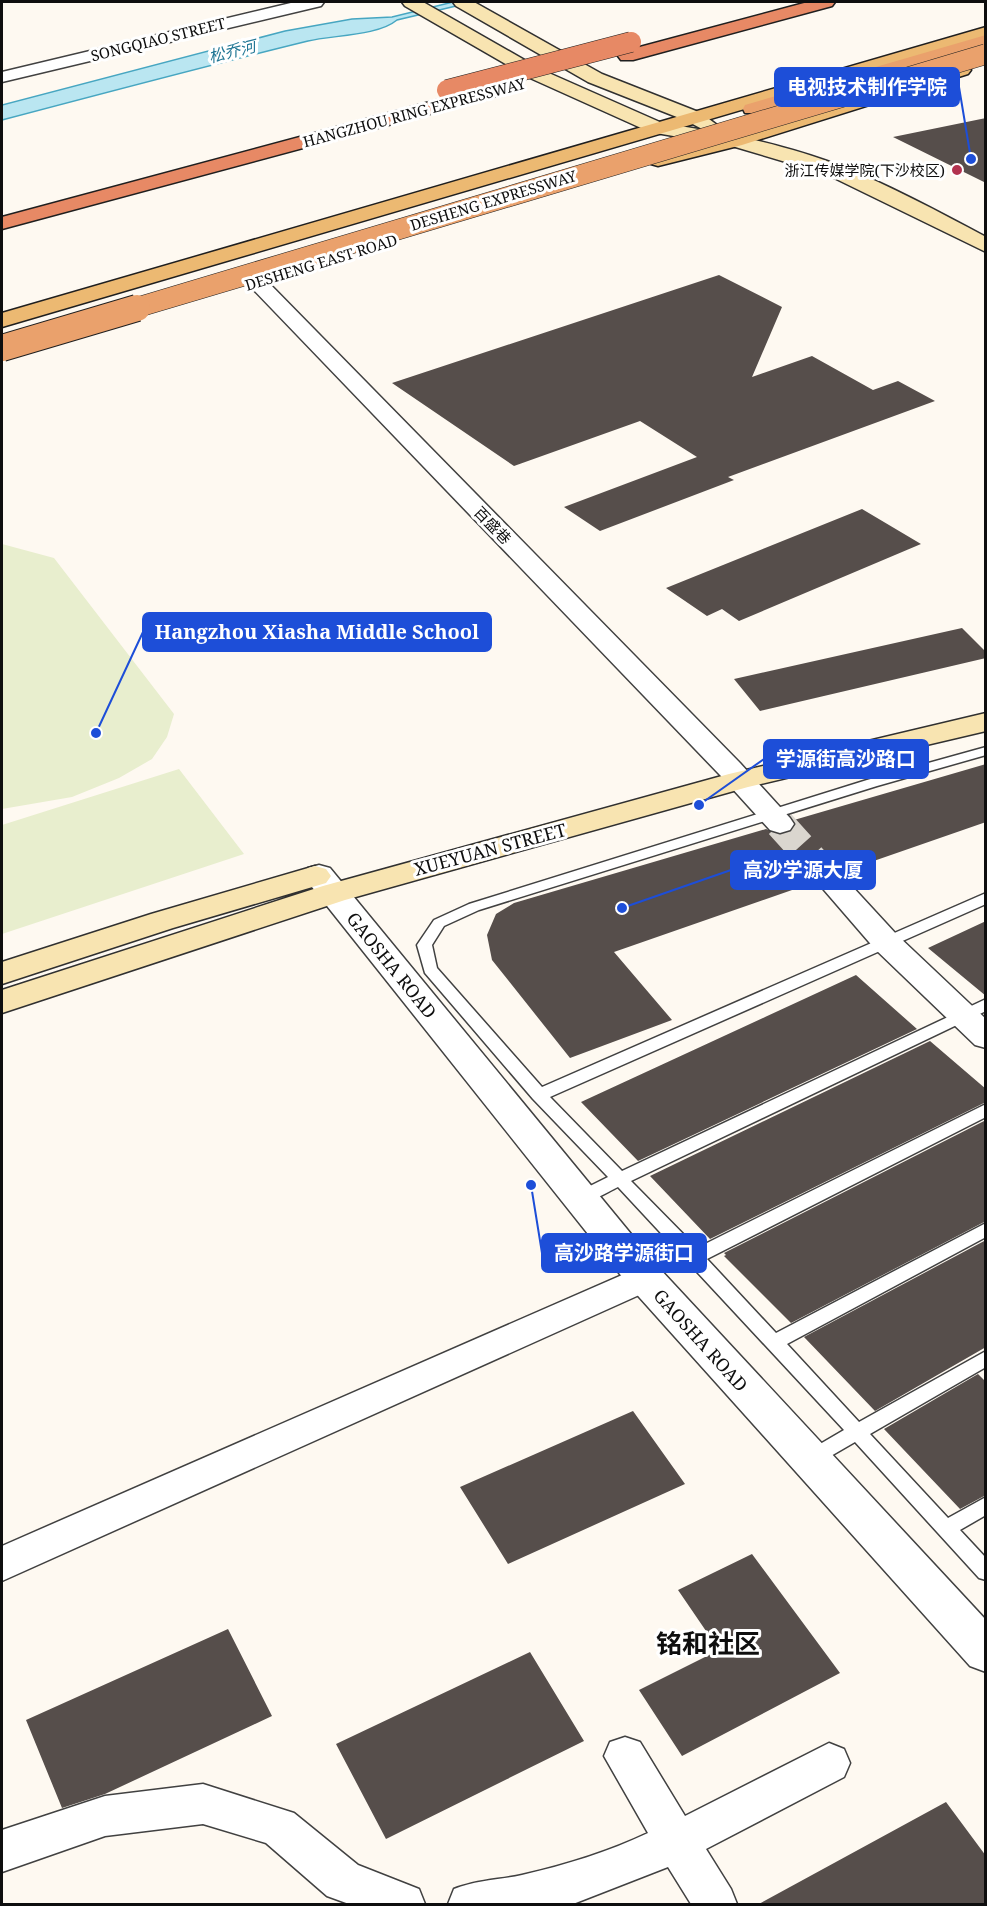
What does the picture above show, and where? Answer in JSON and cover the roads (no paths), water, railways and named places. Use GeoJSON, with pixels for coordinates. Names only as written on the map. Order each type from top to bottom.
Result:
{"type":"FeatureCollection","features":[{"type":"Feature","properties":{"kind":"highway","name":"HANGZHOU RING EXPRESSWAY"},"geometry":{"type":"LineString","coordinates":[[2,223],[493,91],[782,2]]}},
{"type":"Feature","properties":{"kind":"highway","name":"HANGZHOU RING EXPRESSWAY"},"geometry":{"type":"LineString","coordinates":[[2,209],[447,90],[825,2]]}},
{"type":"Feature","properties":{"kind":"highway","name":"DESHENG EXPRESSWAY"},"geometry":{"type":"LineString","coordinates":[[2,330],[946,52],[986,36]]}},
{"type":"Feature","properties":{"kind":"highway","name":"DESHENG EXPRESSWAY"},"geometry":{"type":"LineString","coordinates":[[2,348],[986,54]]}},
{"type":"Feature","properties":{"kind":"highway"},"geometry":{"type":"LineString","coordinates":[[909,77],[986,61]]}},
{"type":"Feature","properties":{"kind":"main road"},"geometry":{"type":"LineString","coordinates":[[462,2],[595,78],[694,117],[735,141]]}},
{"type":"Feature","properties":{"kind":"main road"},"geometry":{"type":"LineString","coordinates":[[415,4],[536,74],[657,128],[735,141],[834,170],[927,214],[986,246]]}},
{"type":"Feature","properties":{"kind":"main road","name":"DESHENG EAST ROAD"},"geometry":{"type":"LineString","coordinates":[[2,320],[694,117],[986,36]]}},
{"type":"Feature","properties":{"kind":"main road","name":"DESHENG EAST ROAD"},"geometry":{"type":"LineString","coordinates":[[2,359],[648,162],[735,141],[986,61]]}},
{"type":"Feature","properties":{"kind":"main road","name":"XUEYUAN STREET"},"geometry":{"type":"LineString","coordinates":[[735,775],[986,705]]}},
{"type":"Feature","properties":{"kind":"main road","name":"XUEYUAN STREET"},"geometry":{"type":"LineString","coordinates":[[2,1002],[326,884],[525,819],[986,722]]}},
{"type":"Feature","properties":{"kind":"main road","name":"XUEYUAN STREET"},"geometry":{"type":"LineString","coordinates":[[2,973],[162,921],[326,884]]}},
{"type":"Feature","properties":{"kind":"street","name":"SONGQIAO STREET"},"geometry":{"type":"LineString","coordinates":[[2,77],[315,2]]}},
{"type":"Feature","properties":{"kind":"street","name":"百盛巷"},"geometry":{"type":"LineString","coordinates":[[256,281],[776,819]]}},
{"type":"Feature","properties":{"kind":"street"},"geometry":{"type":"LineString","coordinates":[[828,877],[886,942],[974,1010],[986,1038]]}},
{"type":"Feature","properties":{"kind":"street","name":"GAOSHA ROAD"},"geometry":{"type":"LineString","coordinates":[[326,884],[645,1278],[986,1653]]}},
{"type":"Feature","properties":{"kind":"street"},"geometry":{"type":"LineString","coordinates":[[2,1564],[645,1278]]}},
{"type":"Feature","properties":{"kind":"street"},"geometry":{"type":"LineString","coordinates":[[625,1756],[715,1905]]}},
{"type":"Feature","properties":{"kind":"street"},"geometry":{"type":"LineString","coordinates":[[470,1905],[573,1885],[676,1841],[829,1763]]}},
{"type":"Feature","properties":{"kind":"street"},"geometry":{"type":"LineString","coordinates":[[2,1851],[105,1816],[203,1804],[279,1827],[343,1881],[404,1905]]}},
{"type":"Feature","properties":{"kind":"lane"},"geometry":{"type":"LineString","coordinates":[[986,751],[776,819],[474,907],[439,923],[424,945],[430,969],[539,1095],[694,1257],[986,1572]]}},
{"type":"Feature","properties":{"kind":"lane"},"geometry":{"type":"LineString","coordinates":[[539,1095],[986,898]]}},
{"type":"Feature","properties":{"kind":"lane"},"geometry":{"type":"LineString","coordinates":[[580,1198],[974,1010]]}},
{"type":"Feature","properties":{"kind":"lane"},"geometry":{"type":"LineString","coordinates":[[694,1257],[986,1110]]}},
{"type":"Feature","properties":{"kind":"lane"},"geometry":{"type":"LineString","coordinates":[[773,1343],[986,1229]]}},
{"type":"Feature","properties":{"kind":"lane"},"geometry":{"type":"LineString","coordinates":[[810,1459],[986,1358]]}},
{"type":"Feature","properties":{"kind":"lane"},"geometry":{"type":"LineString","coordinates":[[945,1529],[986,1505]]}},
{"type":"Feature","properties":{"kind":"water","name":"松乔河"},"geometry":{"type":"Polygon","coordinates":[[[453,2],[473,2],[397,20],[379,29],[308,41],[2,120],[2,105],[285,31],[352,19],[392,17],[453,2]]]}},
{"type":"Feature","properties":{"kind":"tunnel"},"geometry":{"type":"LineString","coordinates":[[780,824],[828,877]]}},
{"type":"Feature","properties":{"kind":"place","name":"电视技术制作学院"},"geometry":{"type":"Point","coordinates":[971,159]}},
{"type":"Feature","properties":{"kind":"place","name":"浙江传媒学院(下沙校区)"},"geometry":{"type":"Point","coordinates":[957,170]}},
{"type":"Feature","properties":{"kind":"place","name":"Hangzhou Xiasha Middle School"},"geometry":{"type":"Point","coordinates":[96,733]}},
{"type":"Feature","properties":{"kind":"place","name":"学源街高沙路口"},"geometry":{"type":"Point","coordinates":[699,805]}},
{"type":"Feature","properties":{"kind":"place","name":"高沙学源大厦"},"geometry":{"type":"Point","coordinates":[622,908]}},
{"type":"Feature","properties":{"kind":"place","name":"高沙路学源街口"},"geometry":{"type":"Point","coordinates":[531,1185]}},
{"type":"Feature","properties":{"kind":"district","name":"铭和社区"},"geometry":{"type":"Point","coordinates":[708,1643]}}]}
